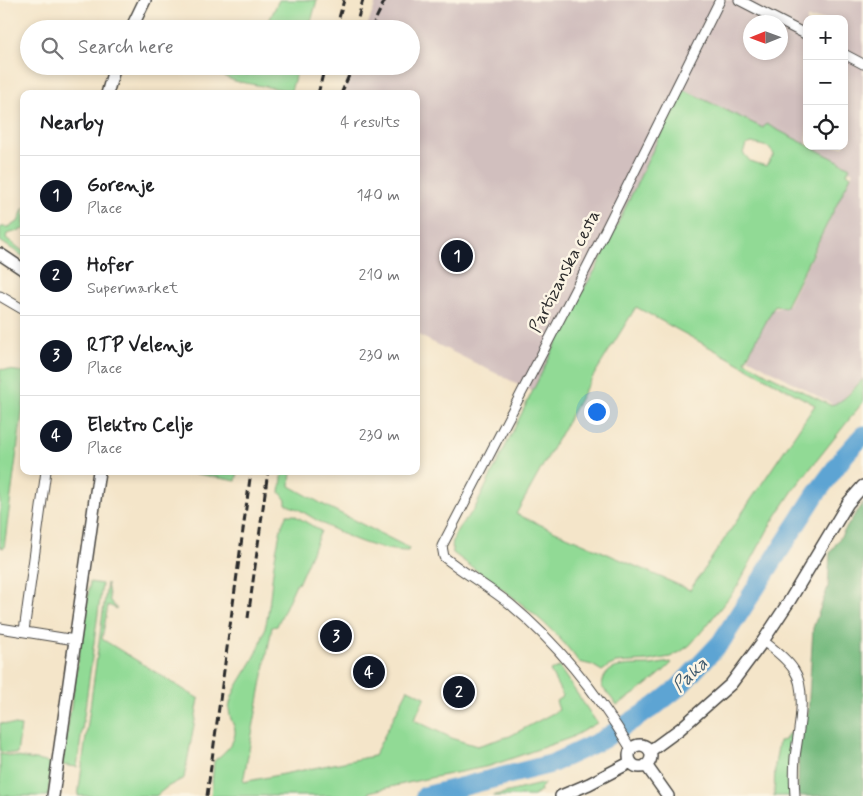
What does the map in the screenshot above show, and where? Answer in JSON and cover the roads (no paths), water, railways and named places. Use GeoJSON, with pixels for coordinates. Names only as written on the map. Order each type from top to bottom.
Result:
{"type":"FeatureCollection","features":[{"type":"Feature","properties":{"kind":"main road"},"geometry":{"type":"LineString","coordinates":[[135,20],[145,0]]}},
{"type":"Feature","properties":{"kind":"main road"},"geometry":{"type":"LineString","coordinates":[[108,90],[112,75]]}},
{"type":"Feature","properties":{"kind":"main road"},"geometry":{"type":"LineString","coordinates":[[0,254],[20,267]]}},
{"type":"Feature","properties":{"kind":"main road"},"geometry":{"type":"LineString","coordinates":[[53,796],[98,475]]}},
{"type":"Feature","properties":{"kind":"main road"},"geometry":{"type":"LineString","coordinates":[[650,751],[680,729],[731,684],[763,641],[848,503],[863,486]]}},
{"type":"Feature","properties":{"kind":"main road"},"geometry":{"type":"LineString","coordinates":[[637,744],[641,744],[650,751],[650,759],[646,765],[636,766],[628,756],[631,748],[637,744]]}},
{"type":"Feature","properties":{"kind":"main road"},"geometry":{"type":"LineString","coordinates":[[561,796],[631,762]]}},
{"type":"Feature","properties":{"kind":"main road"},"geometry":{"type":"LineString","coordinates":[[646,765],[668,796]]}},
{"type":"Feature","properties":{"kind":"street","name":"Partizanska cesta"},"geometry":{"type":"LineString","coordinates":[[631,748],[589,688],[548,640],[510,604],[444,557],[442,546],[589,263],[720,0]]}},
{"type":"Feature","properties":{"kind":"street"},"geometry":{"type":"LineString","coordinates":[[739,0],[803,33]]}},
{"type":"Feature","properties":{"kind":"street"},"geometry":{"type":"LineString","coordinates":[[848,56],[863,64]]}},
{"type":"Feature","properties":{"kind":"street"},"geometry":{"type":"LineString","coordinates":[[0,296],[20,308]]}},
{"type":"Feature","properties":{"kind":"street"},"geometry":{"type":"LineString","coordinates":[[24,631],[45,475]]}},
{"type":"Feature","properties":{"kind":"street"},"geometry":{"type":"LineString","coordinates":[[0,628],[75,640]]}},
{"type":"Feature","properties":{"kind":"street"},"geometry":{"type":"LineString","coordinates":[[763,641],[775,650],[795,671],[800,685],[799,723],[795,759],[795,796]]}},
{"type":"Feature","properties":{"kind":"waterway","name":"Paka"},"geometry":{"type":"LineString","coordinates":[[425,796],[551,764],[602,740],[655,706],[679,687],[721,642],[816,494],[845,455],[863,435]]}},
{"type":"Feature","properties":{"kind":"railway"},"geometry":{"type":"LineString","coordinates":[[338,20],[344,0]]}},
{"type":"Feature","properties":{"kind":"railway"},"geometry":{"type":"LineString","coordinates":[[357,20],[363,0]]}},
{"type":"Feature","properties":{"kind":"railway"},"geometry":{"type":"LineString","coordinates":[[375,20],[385,0]]}},
{"type":"Feature","properties":{"kind":"railway"},"geometry":{"type":"LineString","coordinates":[[319,90],[323,75]]}},
{"type":"Feature","properties":{"kind":"railway"},"geometry":{"type":"LineString","coordinates":[[343,90],[349,75]]}},
{"type":"Feature","properties":{"kind":"railway"},"geometry":{"type":"LineString","coordinates":[[207,796],[250,475]]}},
{"type":"Feature","properties":{"kind":"railway"},"geometry":{"type":"LineString","coordinates":[[248,618],[267,475]]}},
{"type":"Feature","properties":{"kind":"place","name":"Gorenje"},"geometry":{"type":"Point","coordinates":[457,256]}},
{"type":"Feature","properties":{"kind":"place","name":"RTP Velenje"},"geometry":{"type":"Point","coordinates":[336,636]}},
{"type":"Feature","properties":{"kind":"place","name":"Elektro Celje"},"geometry":{"type":"Point","coordinates":[369,672]}},
{"type":"Feature","properties":{"kind":"place","name":"Hofer"},"geometry":{"type":"Point","coordinates":[459,692]}}]}
